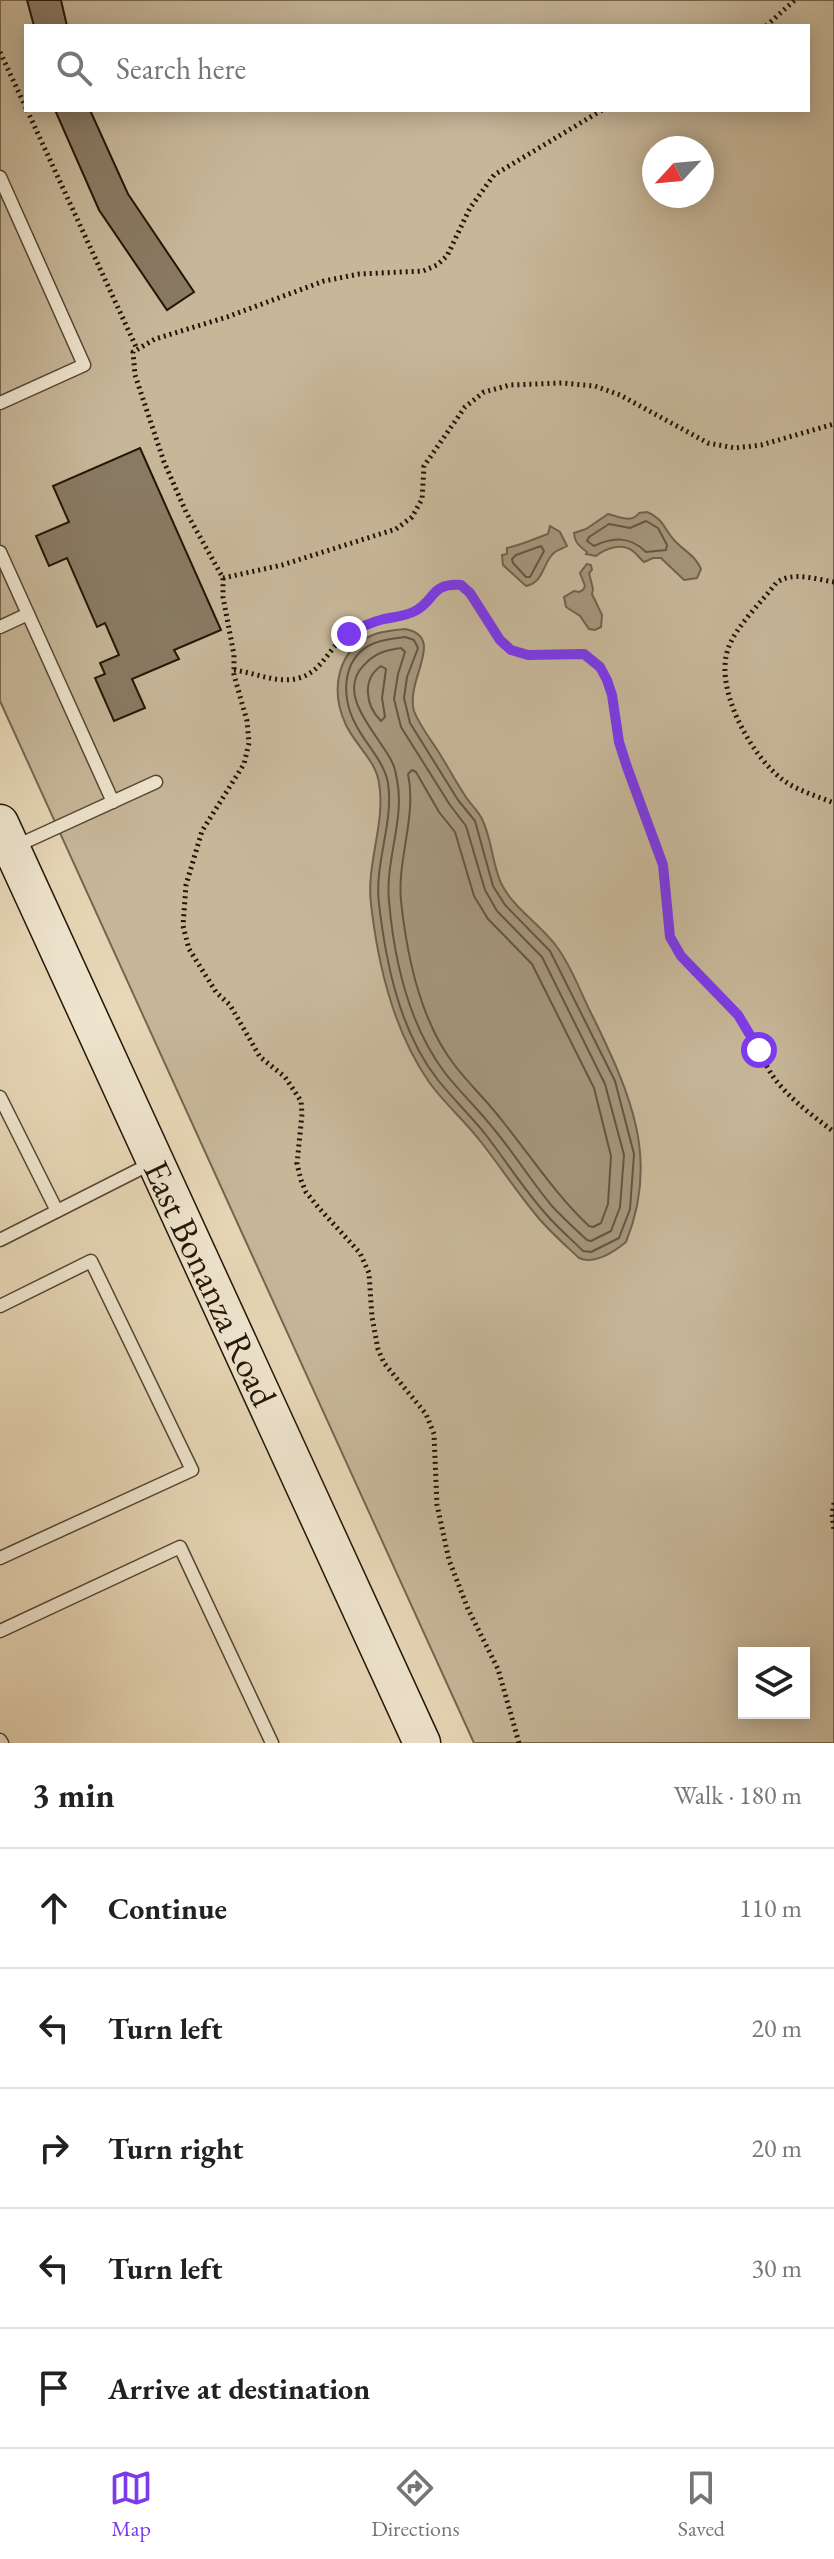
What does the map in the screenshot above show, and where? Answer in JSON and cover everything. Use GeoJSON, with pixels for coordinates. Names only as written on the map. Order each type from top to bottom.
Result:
{"type":"FeatureCollection","features":[{"type":"Feature","properties":{"kind":"main road","name":"East Bonanza Road"},"geometry":{"type":"LineString","coordinates":[[6,836],[422,1743]]}},
{"type":"Feature","properties":{"kind":"lane"},"geometry":{"type":"LineString","coordinates":[[0,177],[84,365],[0,403]]}},
{"type":"Feature","properties":{"kind":"lane"},"geometry":{"type":"LineString","coordinates":[[0,552],[113,802]]}},
{"type":"Feature","properties":{"kind":"lane"},"geometry":{"type":"LineString","coordinates":[[0,627],[28,614]]}},
{"type":"Feature","properties":{"kind":"lane"},"geometry":{"type":"LineString","coordinates":[[6,836],[113,802],[156,782]]}},
{"type":"Feature","properties":{"kind":"lane"},"geometry":{"type":"LineString","coordinates":[[0,1097],[57,1211]]}},
{"type":"Feature","properties":{"kind":"lane"},"geometry":{"type":"LineString","coordinates":[[0,1240],[155,1162]]}},
{"type":"Feature","properties":{"kind":"lane"},"geometry":{"type":"LineString","coordinates":[[0,1306],[91,1261],[192,1470],[0,1558]]}},
{"type":"Feature","properties":{"kind":"lane"},"geometry":{"type":"LineString","coordinates":[[0,1631],[180,1547],[272,1743]]}},
{"type":"Feature","properties":{"kind":"path"},"geometry":{"type":"LineString","coordinates":[[768,24],[795,0]]}},
{"type":"Feature","properties":{"kind":"path"},"geometry":{"type":"LineString","coordinates":[[0,52],[24,105]]}},
{"type":"Feature","properties":{"kind":"path"},"geometry":{"type":"LineString","coordinates":[[27,112],[137,349]]}},
{"type":"Feature","properties":{"kind":"path"},"geometry":{"type":"LineString","coordinates":[[519,1743],[498,1669],[468,1609],[449,1560],[437,1505],[434,1434],[426,1414],[384,1363],[378,1349],[369,1273],[360,1253],[318,1207],[301,1180],[297,1164],[302,1114],[297,1091],[260,1057],[230,1005],[216,992],[189,949],[183,926],[186,885],[202,831],[244,764],[249,743],[247,721],[234,670],[223,578],[186,512],[164,462],[135,375],[133,352],[155,339],[227,317],[324,281],[359,274],[423,271],[437,265],[447,256],[470,208],[494,175],[599,112]]}},
{"type":"Feature","properties":{"kind":"path"},"geometry":{"type":"LineString","coordinates":[[223,578],[282,565],[396,529],[412,517],[422,499],[424,466],[465,407],[484,392],[510,385],[562,383],[595,386],[620,395],[708,443],[735,448],[761,445],[834,424]]}},
{"type":"Feature","properties":{"kind":"path"},"geometry":{"type":"LineString","coordinates":[[834,582],[792,576],[776,583],[728,649],[724,676],[731,707],[751,743],[781,779],[834,803]]}},
{"type":"Feature","properties":{"kind":"path"},"geometry":{"type":"LineString","coordinates":[[234,670],[282,680],[308,675],[316,671],[331,650],[349,634],[379,620],[411,614],[437,589],[450,584],[461,585],[470,593],[500,640],[511,650],[528,655],[575,653],[592,659],[607,680],[619,742],[663,865],[666,914],[674,945],[746,1026],[781,1086],[834,1132]]}},
{"type":"Feature","properties":{"kind":"path"},"geometry":{"type":"LineString","coordinates":[[834,1503],[834,1530]]}},
{"type":"Feature","properties":{"kind":"shaded area"},"geometry":{"type":"Polygon","coordinates":[[[0,0],[834,0],[834,1743],[474,1743],[0,701],[0,0]]]}},
{"type":"Feature","properties":{"kind":"water"},"geometry":{"type":"Polygon","coordinates":[[[647,512],[660,521],[674,540],[696,560],[701,569],[697,578],[684,580],[661,558],[644,562],[625,547],[610,549],[596,556],[586,554],[575,539],[574,533],[608,514],[628,519],[647,512]]]}},
{"type":"Feature","properties":{"kind":"water"},"geometry":{"type":"Polygon","coordinates":[[[550,526],[560,532],[567,546],[553,554],[539,578],[526,586],[503,565],[502,555],[507,554],[507,548],[548,534],[550,526]]]}},
{"type":"Feature","properties":{"kind":"water"},"geometry":{"type":"Polygon","coordinates":[[[587,564],[591,565],[592,570],[589,573],[592,594],[602,615],[601,627],[595,630],[589,629],[580,616],[566,607],[564,597],[583,590],[585,586],[580,573],[587,564]]]}},
{"type":"Feature","properties":{"kind":"water"},"geometry":{"type":"Polygon","coordinates":[[[405,629],[417,634],[423,641],[424,650],[413,699],[416,716],[482,819],[506,892],[557,947],[567,963],[629,1100],[640,1154],[636,1212],[626,1242],[597,1259],[579,1258],[546,1226],[475,1134],[435,1090],[416,1062],[389,997],[378,951],[370,889],[380,813],[379,783],[374,768],[346,725],[338,699],[338,685],[344,660],[362,641],[375,634],[405,629]]]}},
{"type":"Feature","properties":{"kind":"building"},"geometry":{"type":"Polygon","coordinates":[[[27,0],[61,0],[67,24],[33,24],[27,0]]]}},
{"type":"Feature","properties":{"kind":"building"},"geometry":{"type":"Polygon","coordinates":[[[56,112],[91,112],[128,194],[194,292],[167,310],[99,210],[56,112]]]}},
{"type":"Feature","properties":{"kind":"building"},"geometry":{"type":"Polygon","coordinates":[[[140,448],[221,630],[174,650],[179,659],[132,679],[145,708],[114,721],[95,678],[105,674],[100,663],[119,655],[105,623],[97,627],[67,558],[49,566],[36,536],[69,522],[53,486],[140,448]]]}},
{"type":"Feature","properties":{"kind":"route"},"geometry":{"type":"LineString","coordinates":[[349,634],[379,620],[411,614],[442,586],[461,585],[470,593],[500,640],[511,650],[528,655],[584,654],[600,667],[612,695],[619,742],[663,865],[670,937],[681,956],[738,1015],[759,1050]]}}]}
